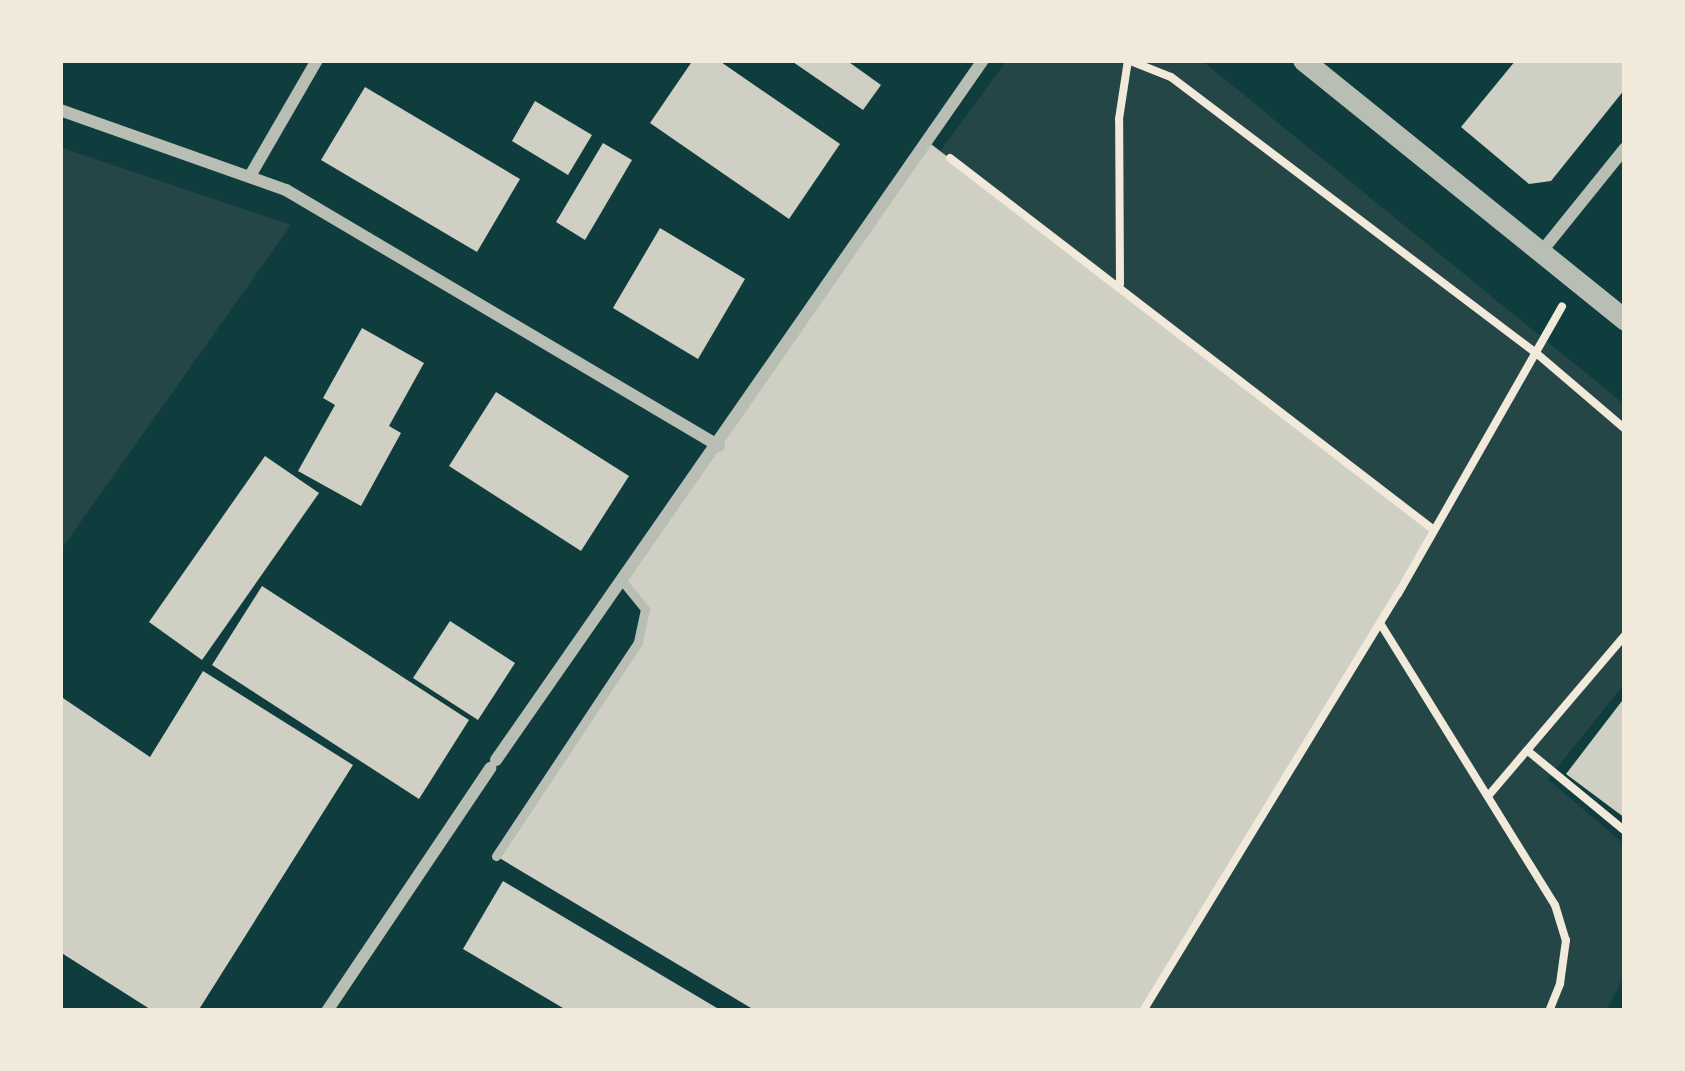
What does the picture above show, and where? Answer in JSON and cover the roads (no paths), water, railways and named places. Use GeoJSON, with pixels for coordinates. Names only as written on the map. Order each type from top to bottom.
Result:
{"type":"FeatureCollection","features":[{"type":"Feature","properties":{"kind":"street"},"geometry":{"type":"LineString","coordinates":[[250,176],[317,60]]}},
{"type":"Feature","properties":{"kind":"street"},"geometry":{"type":"LineString","coordinates":[[327,1011],[493,764],[983,60]]}},
{"type":"Feature","properties":{"kind":"street"},"geometry":{"type":"LineString","coordinates":[[1304,60],[1625,320]]}},
{"type":"Feature","properties":{"kind":"street"},"geometry":{"type":"LineString","coordinates":[[60,110],[250,176],[360,230],[718,446]]}},
{"type":"Feature","properties":{"kind":"street"},"geometry":{"type":"LineString","coordinates":[[1542,251],[1625,148]]}},
{"type":"Feature","properties":{"kind":"lane"},"geometry":{"type":"LineString","coordinates":[[496,856],[638,642],[645,608],[623,583]]}}]}
